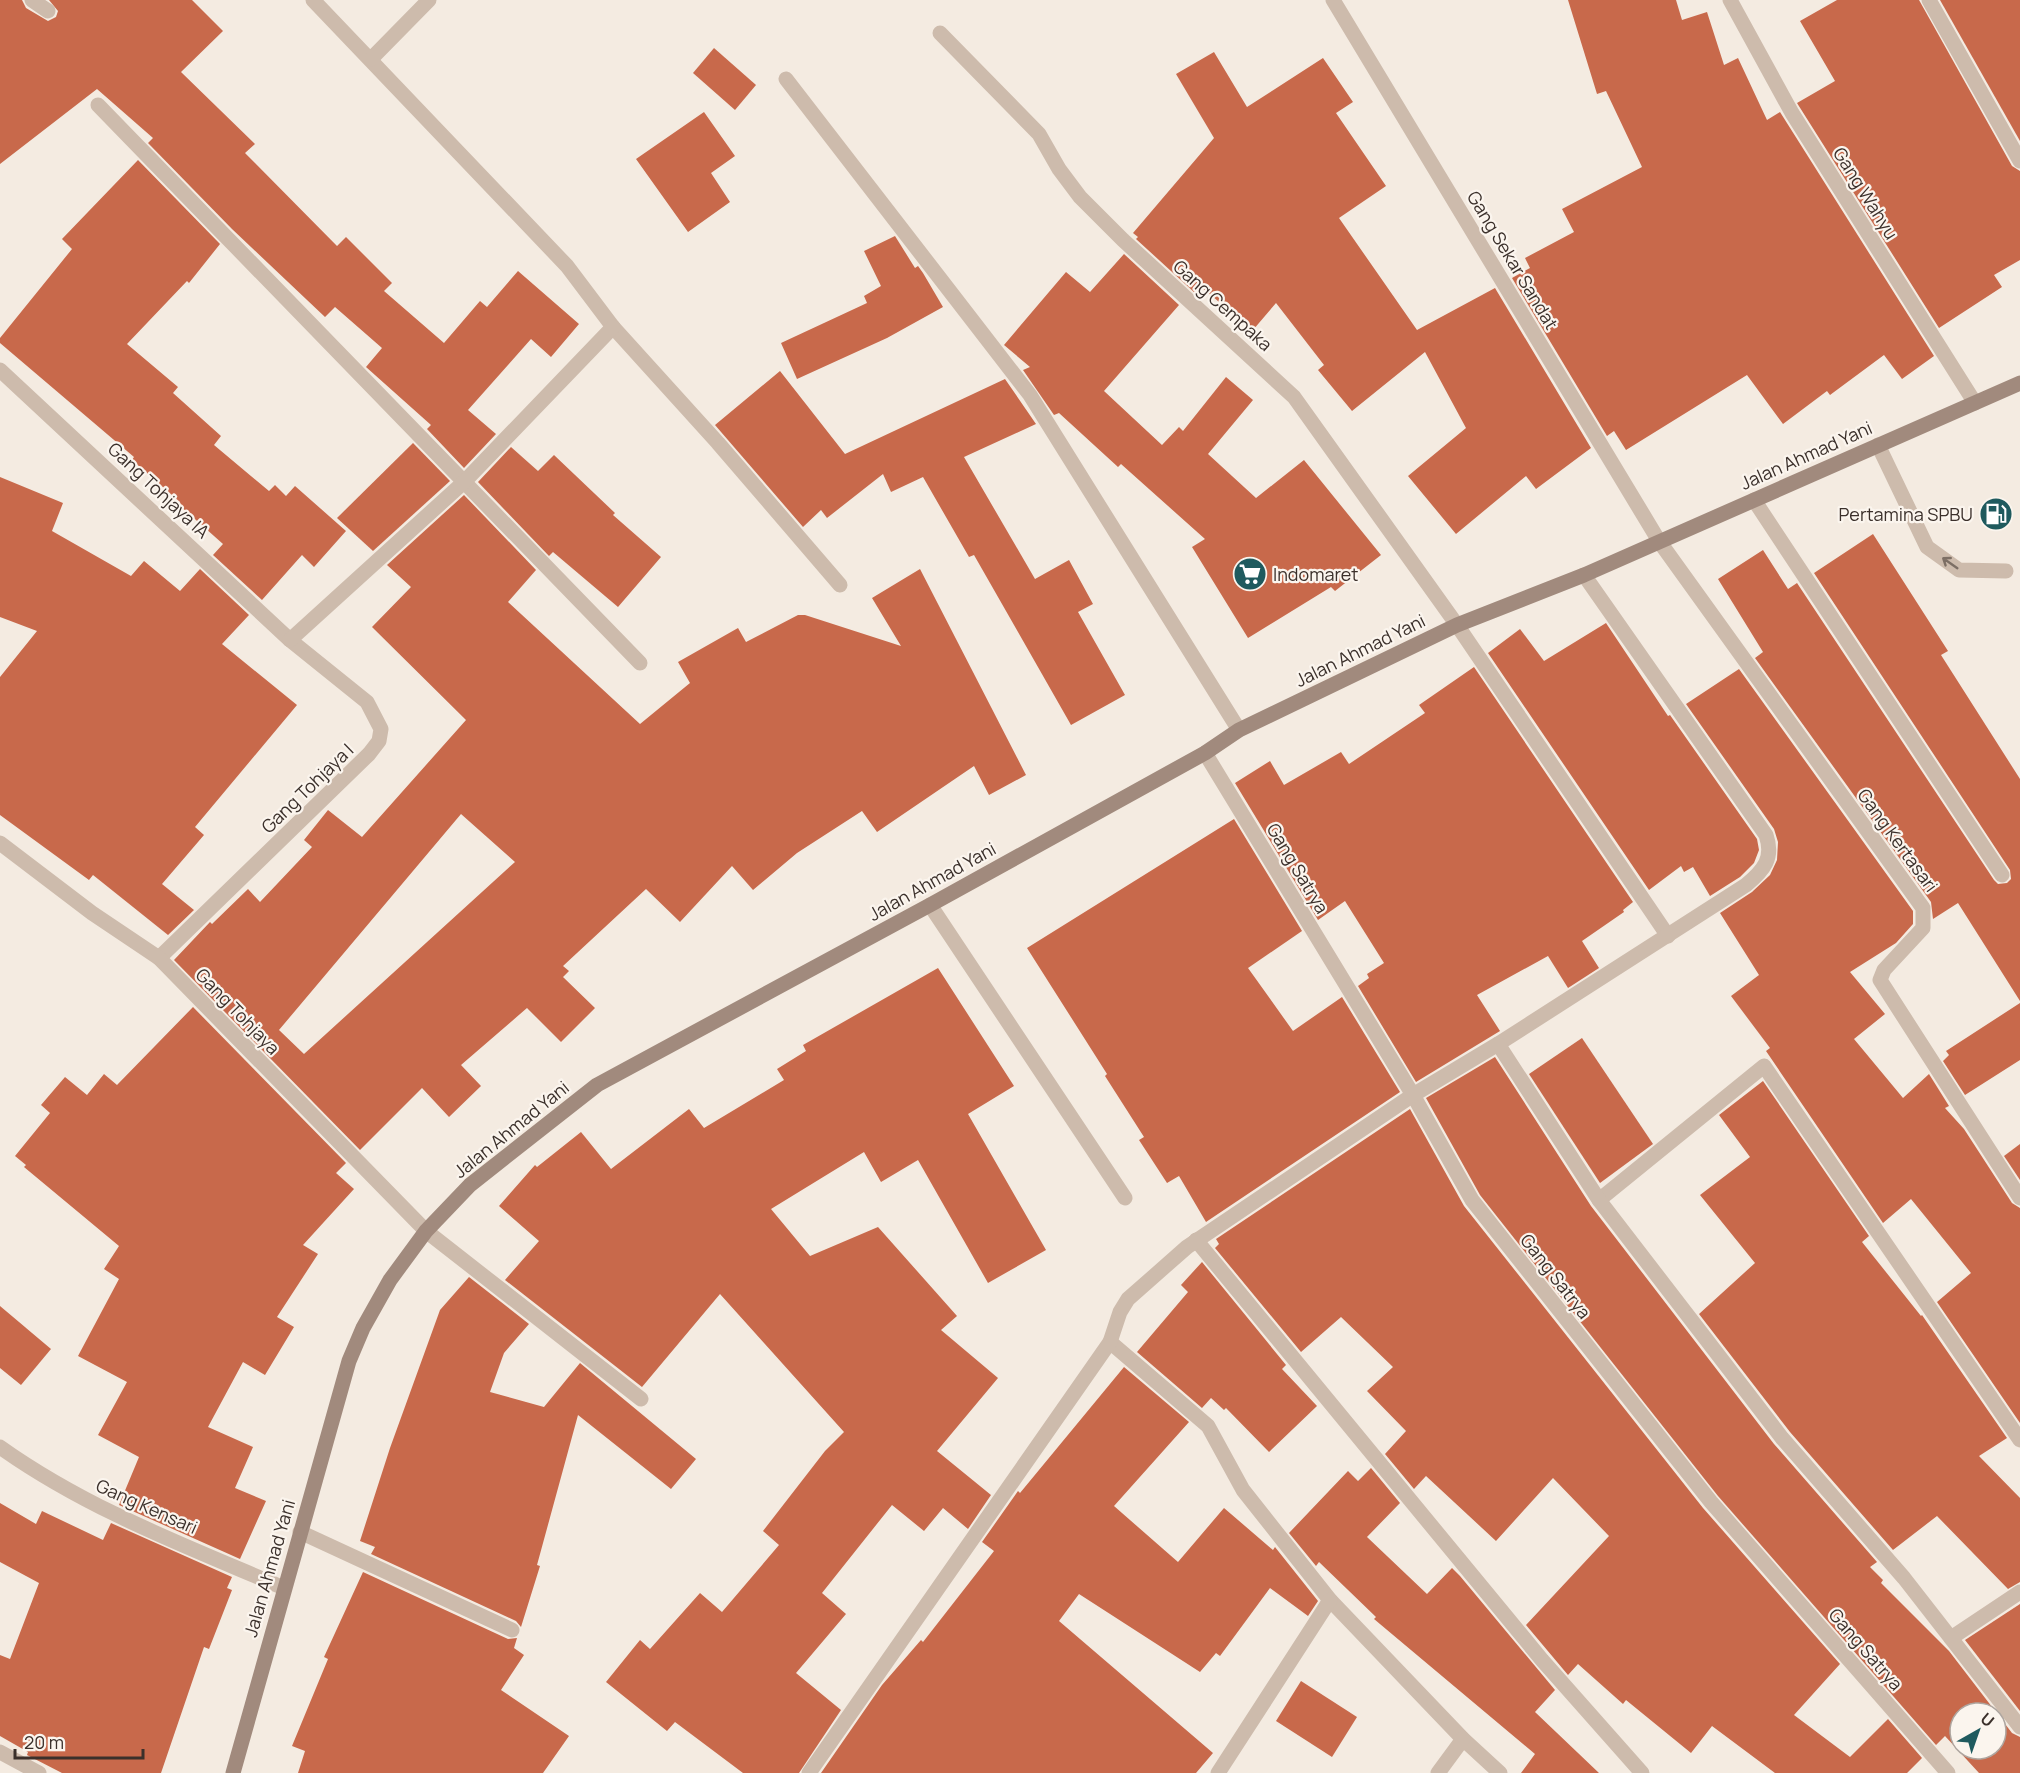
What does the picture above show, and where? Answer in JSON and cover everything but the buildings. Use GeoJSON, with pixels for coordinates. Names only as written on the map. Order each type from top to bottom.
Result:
{"type":"FeatureCollection","features":[{"type":"Feature","properties":{"kind":"main road","name":"Jalan Ahmad Yani"},"geometry":{"type":"LineString","coordinates":[[233,1773],[349,1361],[363,1328],[390,1280],[426,1232],[470,1185],[597,1085],[1205,753],[1239,730],[1457,625],[1584,575],[2020,383]]}},
{"type":"Feature","properties":{"kind":"street"},"geometry":{"type":"LineString","coordinates":[[32,0],[48,11]]}},
{"type":"Feature","properties":{"kind":"street"},"geometry":{"type":"LineString","coordinates":[[313,0],[567,266],[613,327],[718,443],[840,585]]}},
{"type":"Feature","properties":{"kind":"street"},"geometry":{"type":"LineString","coordinates":[[371,59],[429,0]]}},
{"type":"Feature","properties":{"kind":"street","name":"Gang Sekar Sandat"},"geometry":{"type":"LineString","coordinates":[[1333,0],[1659,541]]}},
{"type":"Feature","properties":{"kind":"street","name":"Gang Wahyu"},"geometry":{"type":"LineString","coordinates":[[1730,0],[1792,113],[1975,403]]}},
{"type":"Feature","properties":{"kind":"street"},"geometry":{"type":"LineString","coordinates":[[1929,0],[2020,161]]}},
{"type":"Feature","properties":{"kind":"street","name":"Gang Cempaka"},"geometry":{"type":"LineString","coordinates":[[940,33],[1039,134],[1059,169],[1080,196],[1123,240],[1294,397],[1457,625],[1668,936]]}},
{"type":"Feature","properties":{"kind":"street"},"geometry":{"type":"LineString","coordinates":[[786,80],[1030,395],[1239,730]]}},
{"type":"Feature","properties":{"kind":"street"},"geometry":{"type":"LineString","coordinates":[[98,105],[640,663]]}},
{"type":"Feature","properties":{"kind":"street"},"geometry":{"type":"LineString","coordinates":[[290,640],[464,482],[613,327]]}},
{"type":"Feature","properties":{"kind":"street","name":"Gang Tohjaya IA"},"geometry":{"type":"LineString","coordinates":[[0,370],[290,640]]}},
{"type":"Feature","properties":{"kind":"street"},"geometry":{"type":"LineString","coordinates":[[1878,445],[1927,548],[1959,570],[2006,571]]}},
{"type":"Feature","properties":{"kind":"street"},"geometry":{"type":"LineString","coordinates":[[1754,500],[2002,875]]}},
{"type":"Feature","properties":{"kind":"street","name":"Gang Kertasari"},"geometry":{"type":"LineString","coordinates":[[1659,541],[1923,908],[1923,928],[1884,970],[1880,980],[2020,1198]]}},
{"type":"Feature","properties":{"kind":"street"},"geometry":{"type":"LineString","coordinates":[[809,1773],[1110,1342],[1119,1312],[1140,1285],[1196,1240],[1413,1095],[1668,936],[1756,877],[1769,859],[1770,847],[1766,835],[1584,575]]}},
{"type":"Feature","properties":{"kind":"street","name":"Gang Tohjaya I"},"geometry":{"type":"LineString","coordinates":[[159,958],[369,754],[379,741],[381,729],[367,702],[290,640]]}},
{"type":"Feature","properties":{"kind":"street","name":"Gang Satrya"},"geometry":{"type":"LineString","coordinates":[[1205,753],[1413,1095],[1472,1200],[1604,1369],[1712,1502],[1948,1773]]}},
{"type":"Feature","properties":{"kind":"street","name":"Gang Tohjaya"},"geometry":{"type":"LineString","coordinates":[[0,843],[92,913],[159,958],[426,1232],[641,1399]]}},
{"type":"Feature","properties":{"kind":"street"},"geometry":{"type":"LineString","coordinates":[[930,905],[1125,1198]]}},
{"type":"Feature","properties":{"kind":"street"},"geometry":{"type":"LineString","coordinates":[[1498,1044],[1599,1200],[1782,1438],[1904,1578],[2020,1727]]}},
{"type":"Feature","properties":{"kind":"street"},"geometry":{"type":"LineString","coordinates":[[1599,1200],[1759,1067],[1764,1066],[2020,1440]]}},
{"type":"Feature","properties":{"kind":"street"},"geometry":{"type":"LineString","coordinates":[[1196,1240],[1542,1660],[1642,1773]]}},
{"type":"Feature","properties":{"kind":"street"},"geometry":{"type":"LineString","coordinates":[[1110,1342],[1208,1426],[1243,1490],[1330,1600],[1463,1739],[1500,1773]]}},
{"type":"Feature","properties":{"kind":"street","name":"Gang Kensari"},"geometry":{"type":"LineString","coordinates":[[0,1447],[41,1476],[109,1513],[284,1588]]}},
{"type":"Feature","properties":{"kind":"street"},"geometry":{"type":"LineString","coordinates":[[300,1532],[512,1630]]}},
{"type":"Feature","properties":{"kind":"street"},"geometry":{"type":"LineString","coordinates":[[1951,1638],[2020,1592]]}},
{"type":"Feature","properties":{"kind":"street"},"geometry":{"type":"LineString","coordinates":[[1218,1773],[1330,1600]]}},
{"type":"Feature","properties":{"kind":"street"},"geometry":{"type":"LineString","coordinates":[[1438,1773],[1463,1739]]}},
{"type":"Feature","properties":{"kind":"street"},"geometry":{"type":"LineString","coordinates":[[0,1752],[39,1773]]}},
{"type":"Feature","properties":{"kind":"place","name":"Pertamina SPBU"},"geometry":{"type":"Point","coordinates":[1996,514]}},
{"type":"Feature","properties":{"kind":"place","name":"Indomaret"},"geometry":{"type":"Point","coordinates":[1250,574]}}]}
